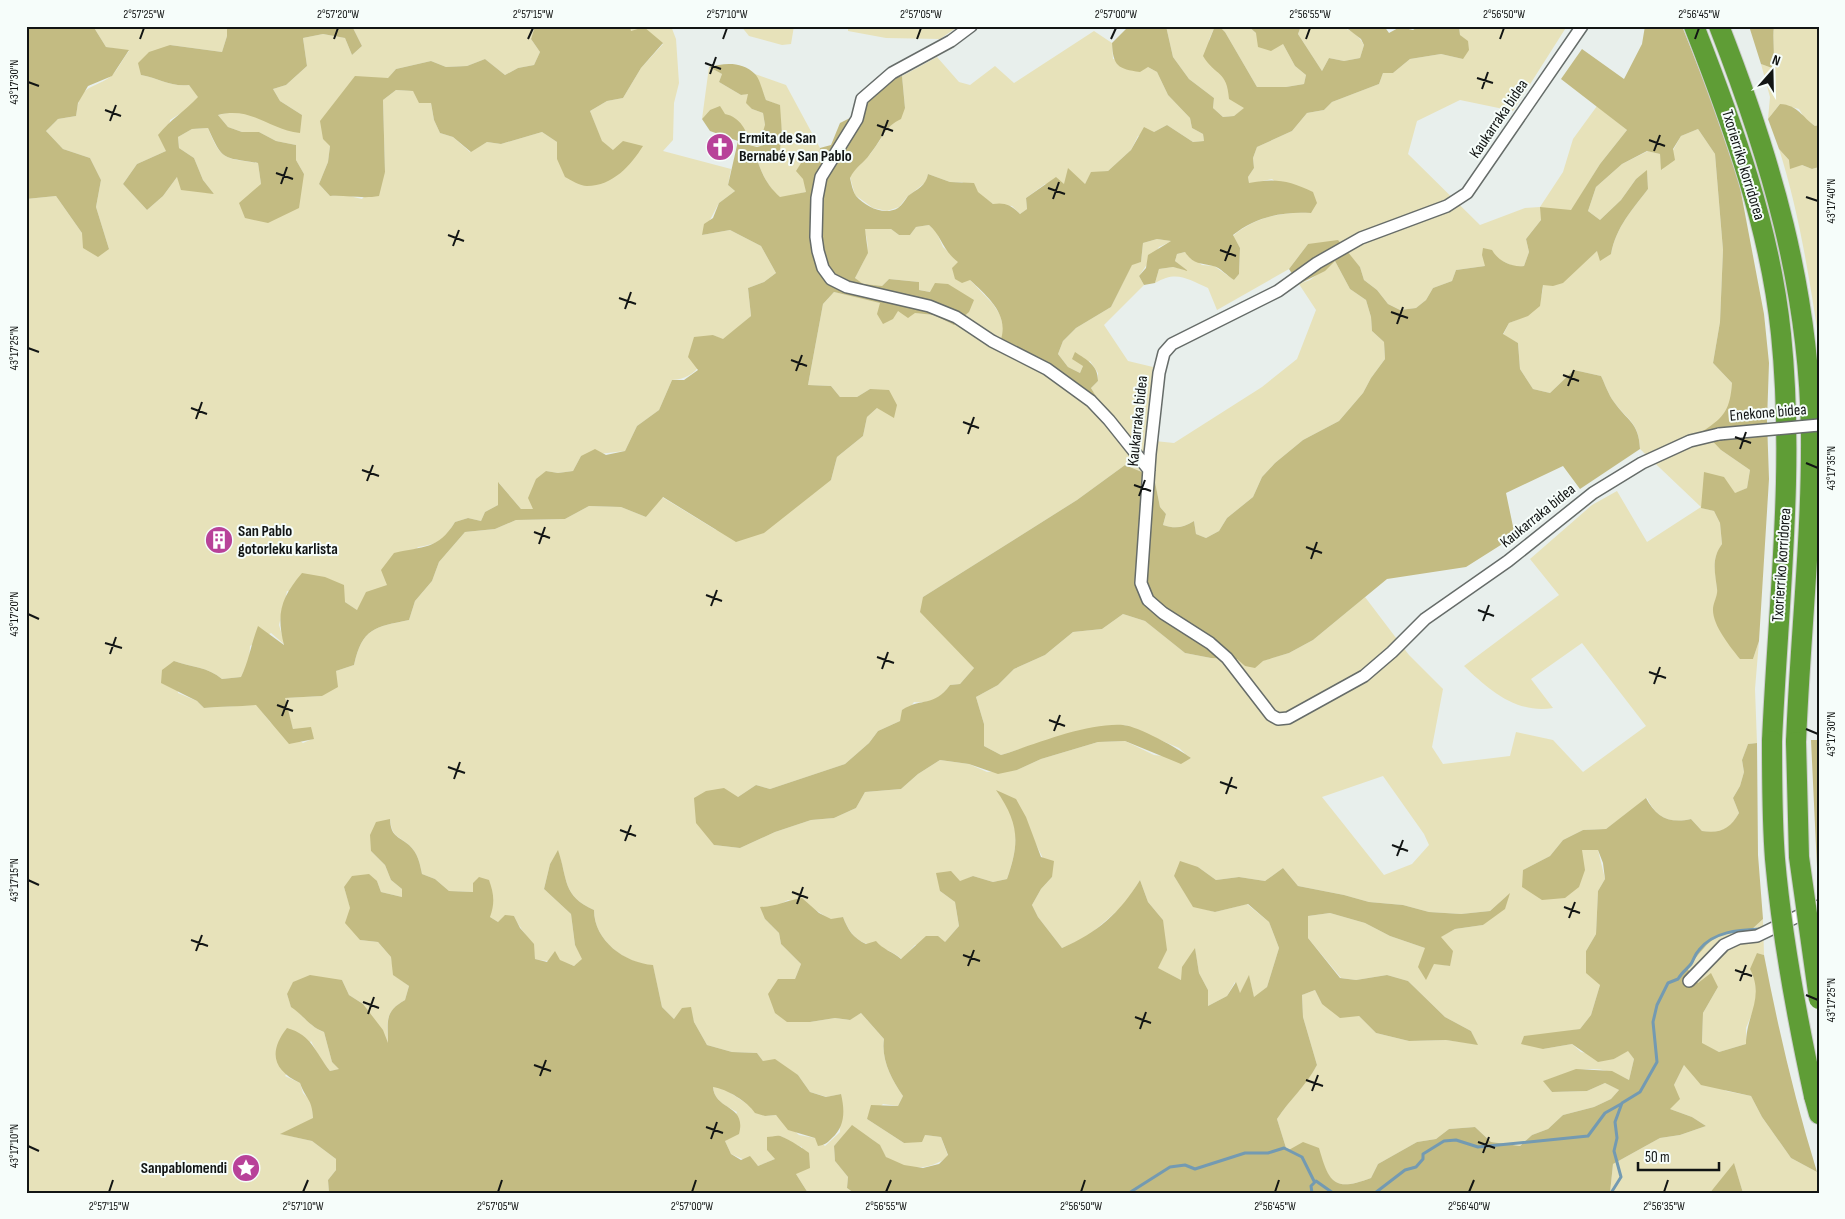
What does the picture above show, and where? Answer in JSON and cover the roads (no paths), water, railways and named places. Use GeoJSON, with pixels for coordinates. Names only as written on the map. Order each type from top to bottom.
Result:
{"type":"FeatureCollection","features":[{"type":"Feature","properties":{"kind":"highway","name":"Txorierriko korridorea"},"geometry":{"type":"LineString","coordinates":[[1694,26],[1727,112],[1753,193],[1769,262],[1780,332],[1786,407],[1787,480],[1772,741],[1774,824],[1781,908],[1789,970],[1816,1105]]}},
{"type":"Feature","properties":{"kind":"highway","name":"Txorierriko korridorea"},"geometry":{"type":"LineString","coordinates":[[1719,26],[1749,105],[1776,187],[1792,257],[1804,330],[1810,406],[1811,480],[1796,742],[1799,857],[1819,999]]}},
{"type":"Feature","properties":{"kind":"street"},"geometry":{"type":"LineString","coordinates":[[971,26],[951,41],[892,73],[862,99],[857,120],[822,177],[817,198],[816,237],[823,268],[831,279],[847,287],[929,306],[956,317],[992,341],[1047,369],[1091,401],[1109,420],[1149,470]]}},
{"type":"Feature","properties":{"kind":"street","name":"Kaukarraka bidea"},"geometry":{"type":"LineString","coordinates":[[1582,26],[1467,193],[1447,206],[1361,238],[1317,263],[1278,291],[1172,344],[1164,353],[1159,373],[1149,470],[1141,583],[1148,600],[1163,613],[1210,642],[1227,658],[1271,715],[1278,719],[1288,718],[1364,676],[1392,652],[1425,619],[1508,561],[1593,493],[1642,463],[1690,441],[1719,434]]}},
{"type":"Feature","properties":{"kind":"street","name":"Enekone bidea"},"geometry":{"type":"LineString","coordinates":[[1719,434],[1819,425]]}},
{"type":"Feature","properties":{"kind":"street"},"geometry":{"type":"LineString","coordinates":[[1689,981],[1724,945],[1739,938],[1757,936],[1819,906]]}},
{"type":"Feature","properties":{"kind":"waterway"},"geometry":{"type":"LineString","coordinates":[[1611,1193],[1621,1177],[1614,1151],[1617,1138],[1615,1122],[1622,1103],[1640,1092],[1657,1062],[1653,1022],[1657,1005],[1668,983],[1678,979],[1691,964],[1698,952],[1712,939],[1727,933],[1761,929]]}},
{"type":"Feature","properties":{"kind":"waterway"},"geometry":{"type":"LineString","coordinates":[[1375,1193],[1405,1170],[1416,1167],[1423,1159],[1423,1154],[1444,1141],[1456,1140],[1478,1147],[1588,1136],[1605,1113],[1621,1104]]}},
{"type":"Feature","properties":{"kind":"waterway"},"geometry":{"type":"LineString","coordinates":[[1129,1193],[1170,1167],[1185,1165],[1195,1169],[1245,1153],[1268,1153],[1284,1148],[1302,1157],[1314,1181]]}},
{"type":"Feature","properties":{"kind":"waterway"},"geometry":{"type":"LineString","coordinates":[[1312,1193],[1311,1186],[1316,1181],[1333,1193]]}},
{"type":"Feature","properties":{"kind":"place","name":"Ermita de San Bernabé y San Pablo"},"geometry":{"type":"Point","coordinates":[720,147]}},
{"type":"Feature","properties":{"kind":"place","name":"San Pablo gotorleku karlista"},"geometry":{"type":"Point","coordinates":[219,540]}},
{"type":"Feature","properties":{"kind":"place","name":"Sanpablomendi"},"geometry":{"type":"Point","coordinates":[246,1168]}}]}
